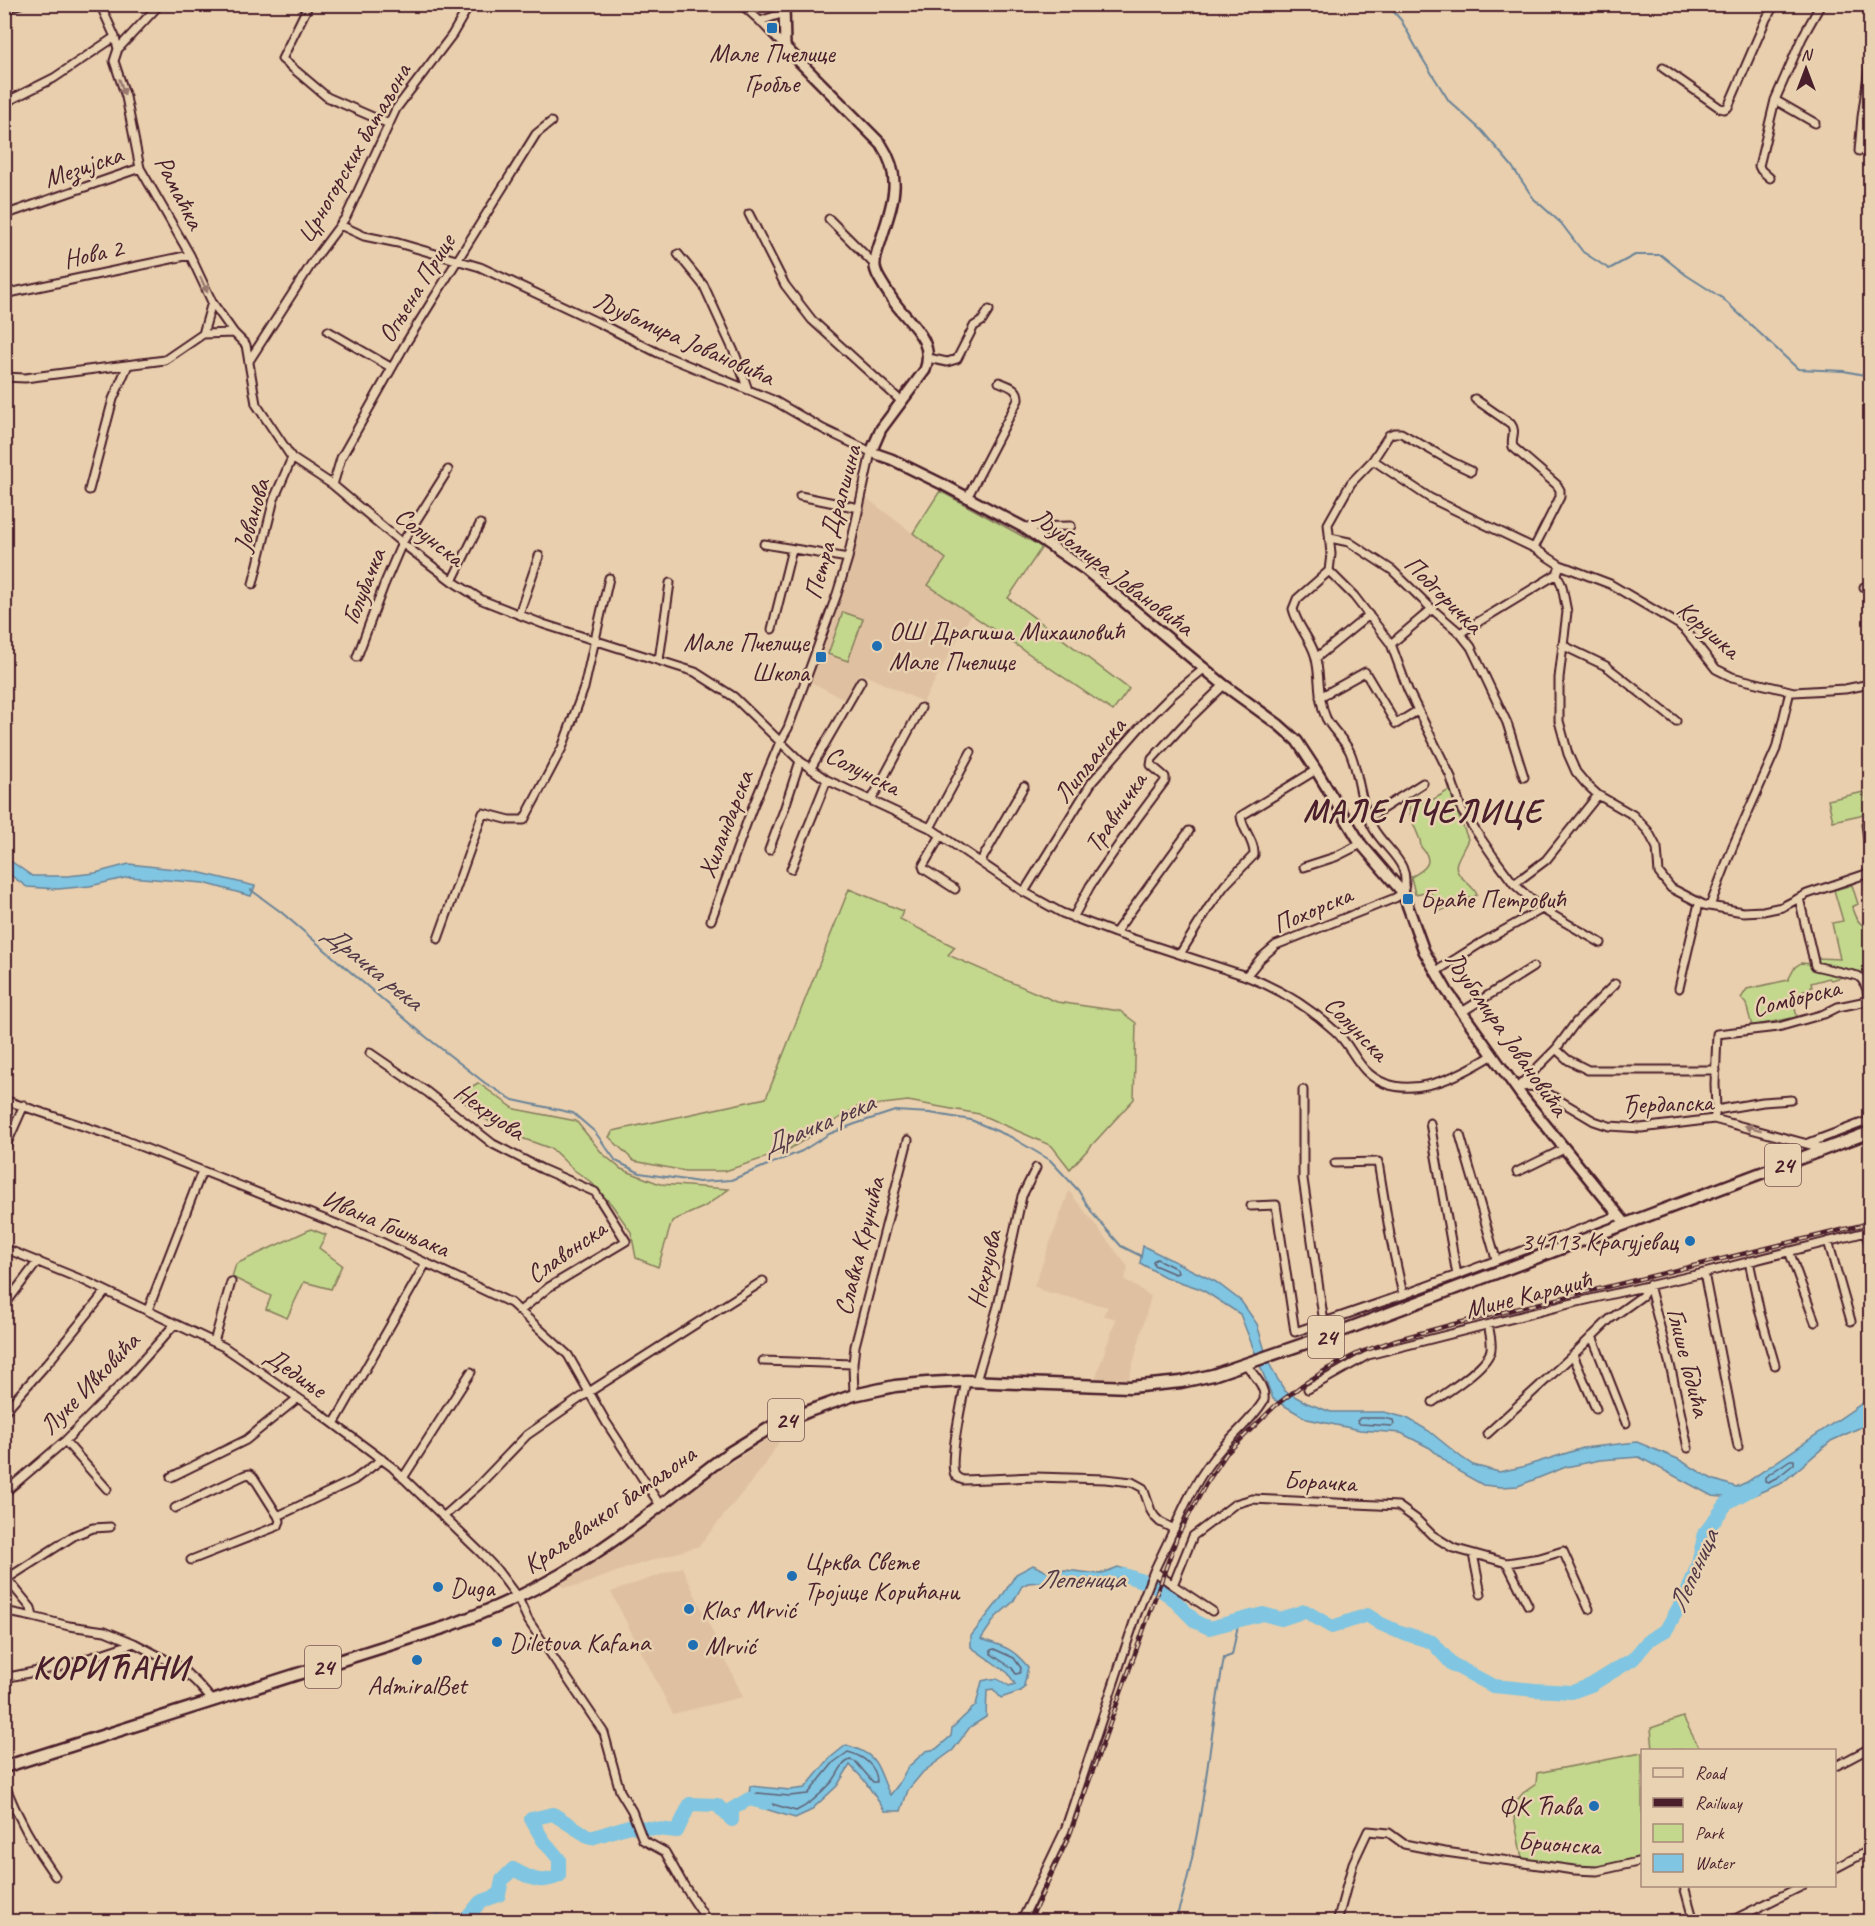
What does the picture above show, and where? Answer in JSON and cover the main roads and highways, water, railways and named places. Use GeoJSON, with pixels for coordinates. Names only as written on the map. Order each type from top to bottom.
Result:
{"type":"FeatureCollection","features":[{"type":"Feature","properties":{"kind":"main road","name":"Краљевачког батаљона"},"geometry":{"type":"LineString","coordinates":[[4,1767],[446,1627],[518,1598],[579,1563],[729,1453],[756,1436],[793,1417],[854,1395],[909,1384],[971,1381],[1148,1386],[1197,1379],[1280,1353],[1870,1132]]}},
{"type":"Feature","properties":{"kind":"water"},"geometry":{"type":"Polygon","coordinates":[[[5,857],[32,876],[95,873],[129,864],[193,871],[255,886],[251,896],[204,883],[129,877],[90,886],[58,889],[27,887],[5,871],[5,857]]]}},
{"type":"Feature","properties":{"kind":"water"},"geometry":{"type":"Polygon","coordinates":[[[1143,1246],[1216,1282],[1241,1301],[1257,1324],[1268,1361],[1285,1391],[1331,1412],[1384,1412],[1407,1418],[1429,1431],[1473,1465],[1499,1472],[1583,1448],[1637,1442],[1678,1459],[1712,1479],[1736,1487],[1747,1482],[1870,1398],[1870,1423],[1831,1441],[1782,1483],[1742,1500],[1738,1493],[1732,1498],[1712,1496],[1639,1457],[1600,1460],[1566,1467],[1518,1486],[1483,1485],[1456,1470],[1430,1448],[1401,1433],[1360,1430],[1307,1419],[1273,1399],[1240,1314],[1201,1289],[1165,1277],[1140,1263],[1143,1246]]]}},
{"type":"Feature","properties":{"kind":"water"},"geometry":{"type":"Polygon","coordinates":[[[1033,1565],[1050,1573],[1065,1570],[1100,1574],[1118,1567],[1143,1575],[1139,1584],[1121,1577],[1104,1583],[1066,1580],[1028,1583],[1022,1586],[1013,1602],[996,1617],[981,1639],[1007,1648],[1023,1661],[1028,1667],[1025,1686],[1021,1691],[1001,1698],[993,1689],[987,1690],[986,1717],[970,1727],[953,1750],[923,1772],[908,1790],[901,1811],[885,1811],[864,1780],[850,1765],[837,1786],[810,1811],[795,1818],[748,1804],[750,1786],[790,1790],[805,1788],[830,1758],[846,1745],[872,1758],[890,1795],[908,1767],[926,1751],[936,1749],[951,1736],[952,1728],[976,1705],[982,1681],[994,1679],[1009,1686],[1015,1684],[1008,1673],[971,1647],[971,1636],[1001,1598],[1016,1574],[1033,1565]]]}},
{"type":"Feature","properties":{"kind":"waterway"},"geometry":{"type":"LineString","coordinates":[[1387,4],[1401,20],[1449,101],[1482,131],[1511,165],[1534,199],[1561,223],[1583,252],[1609,269],[1635,255],[1661,255],[1686,275],[1722,298],[1798,369],[1844,371],[1870,378]]}},
{"type":"Feature","properties":{"kind":"waterway","name":"Драчка река"},"geometry":{"type":"LineString","coordinates":[[251,890],[281,912],[425,1036],[485,1083],[513,1100],[573,1113],[595,1132],[616,1161],[640,1173],[699,1182],[731,1180],[802,1151],[829,1134],[855,1124],[895,1111],[930,1113],[971,1120],[1011,1137],[1050,1160],[1078,1190],[1093,1214],[1121,1246],[1141,1256]]}},
{"type":"Feature","properties":{"kind":"waterway","name":"Лепеница"},"geometry":{"type":"LineString","coordinates":[[1124,1575],[1152,1584],[1171,1597],[1196,1622],[1209,1628],[1263,1614],[1281,1619],[1305,1611],[1332,1627],[1367,1615],[1397,1631],[1432,1642],[1452,1664],[1493,1686],[1572,1692],[1591,1685],[1633,1659],[1649,1640],[1666,1630],[1687,1593],[1697,1567],[1705,1533],[1727,1503],[1754,1488]]}},
{"type":"Feature","properties":{"kind":"waterway"},"geometry":{"type":"LineString","coordinates":[[1175,1922],[1199,1824],[1224,1658],[1232,1655],[1239,1620]]}},
{"type":"Feature","properties":{"kind":"waterway","name":"Лепеница"},"geometry":{"type":"LineString","coordinates":[[464,1922],[480,1902],[499,1895],[502,1880],[513,1869],[530,1878],[541,1880],[559,1876],[559,1859],[543,1840],[531,1819],[553,1814],[591,1838],[629,1826],[677,1831],[690,1804],[717,1805],[732,1820],[732,1809],[749,1799],[765,1803]]}},
{"type":"Feature","properties":{"kind":"waterway","name":"Лепеница"},"geometry":{"type":"LineString","coordinates":[[434,1922],[437,1920],[441,1922]]}},
{"type":"Feature","properties":{"kind":"railway"},"geometry":{"type":"LineString","coordinates":[[1029,1922],[1070,1834],[1177,1537],[1206,1484],[1226,1454],[1275,1406],[1329,1368],[1361,1352],[1395,1340],[1870,1223]]}},
{"type":"Feature","properties":{"kind":"place","name":"Мале Пчелице Гробље"},"geometry":{"type":"Point","coordinates":[772,28]}},
{"type":"Feature","properties":{"kind":"place","name":"ОШ Драгиша Михаиловић Мале Пчелице"},"geometry":{"type":"Point","coordinates":[877,646]}},
{"type":"Feature","properties":{"kind":"place","name":"Мале Пчелице Школа"},"geometry":{"type":"Point","coordinates":[821,657]}},
{"type":"Feature","properties":{"kind":"place","name":"Браће Петровић"},"geometry":{"type":"Point","coordinates":[1408,899]}},
{"type":"Feature","properties":{"kind":"place","name":"34113 Крагујевац"},"geometry":{"type":"Point","coordinates":[1690,1241]}},
{"type":"Feature","properties":{"kind":"place","name":"Црква Свете Тројице Корићани"},"geometry":{"type":"Point","coordinates":[792,1576]}},
{"type":"Feature","properties":{"kind":"place","name":"Duga"},"geometry":{"type":"Point","coordinates":[438,1587]}},
{"type":"Feature","properties":{"kind":"place","name":"Klas Mrvić"},"geometry":{"type":"Point","coordinates":[689,1609]}},
{"type":"Feature","properties":{"kind":"place","name":"Diletova Kafana"},"geometry":{"type":"Point","coordinates":[497,1642]}},
{"type":"Feature","properties":{"kind":"place","name":"Mrvić"},"geometry":{"type":"Point","coordinates":[693,1645]}},
{"type":"Feature","properties":{"kind":"place","name":"AdmiralBet"},"geometry":{"type":"Point","coordinates":[417,1660]}},
{"type":"Feature","properties":{"kind":"place","name":"ФК Ћава"},"geometry":{"type":"Point","coordinates":[1594,1806]}},
{"type":"Feature","properties":{"kind":"district","name":"МАЛЕ ПЧЕЛИЦЕ"},"geometry":{"type":"Point","coordinates":[1423,811]}},
{"type":"Feature","properties":{"kind":"district","name":"КОРИЋАНИ"},"geometry":{"type":"Point","coordinates":[111,1667]}}]}
